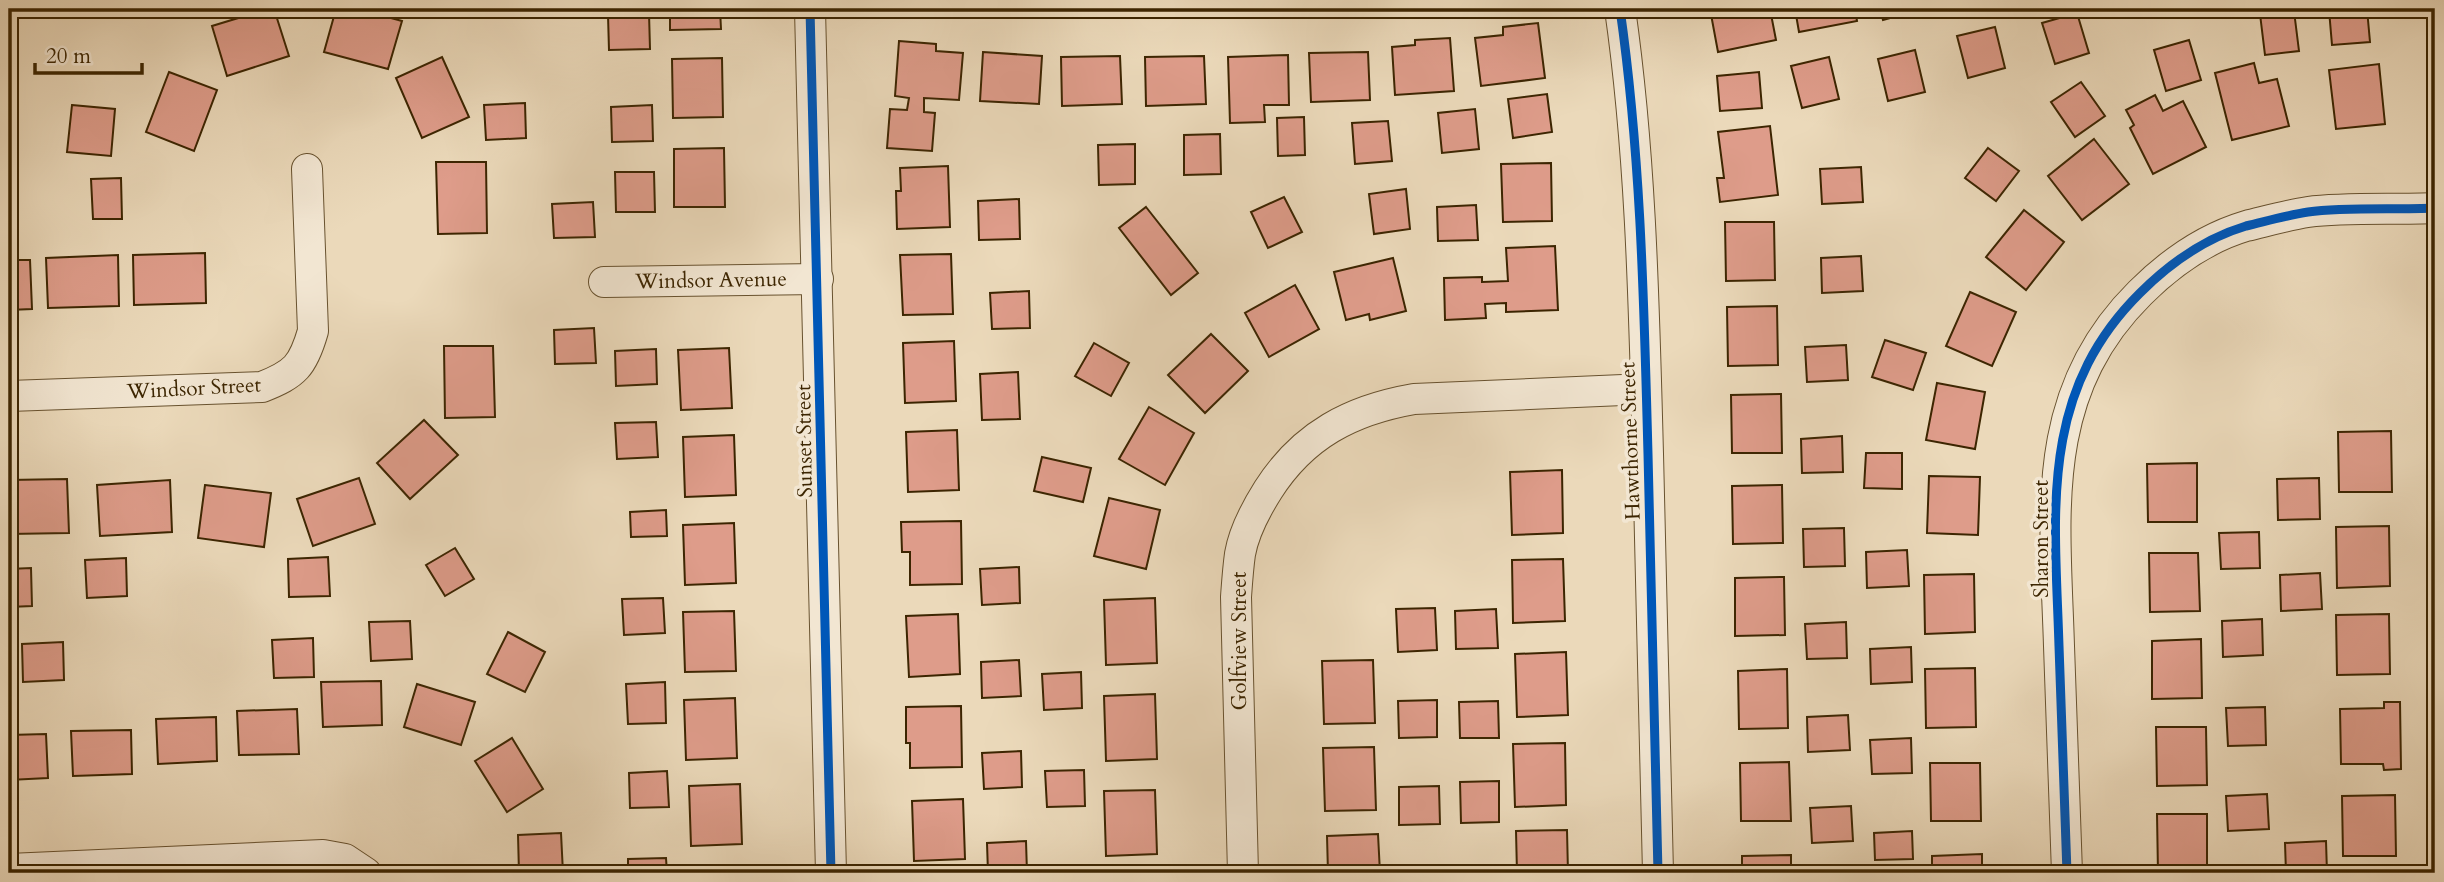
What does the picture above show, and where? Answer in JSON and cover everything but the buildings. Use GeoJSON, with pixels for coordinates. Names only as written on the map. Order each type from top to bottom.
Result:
{"type":"FeatureCollection","features":[{"type":"Feature","properties":{"kind":"street","name":"Sunset Street"},"geometry":{"type":"LineString","coordinates":[[810,9],[831,873]]}},
{"type":"Feature","properties":{"kind":"street","name":"Hawthorne Street"},"geometry":{"type":"LineString","coordinates":[[1620,9],[1639,189],[1658,873]]}},
{"type":"Feature","properties":{"kind":"street","name":"Windsor Street"},"geometry":{"type":"LineString","coordinates":[[9,396],[262,387],[285,378],[306,356],[313,331],[307,169]]}},
{"type":"Feature","properties":{"kind":"street","name":"Sharon Street"},"geometry":{"type":"LineString","coordinates":[[2067,873],[2057,559],[2058,468],[2064,424],[2087,361],[2118,315],[2157,275],[2203,244],[2244,227],[2311,212],[2435,208]]}},
{"type":"Feature","properties":{"kind":"street","name":"Windsor Avenue"},"geometry":{"type":"LineString","coordinates":[[604,282],[818,279]]}},
{"type":"Feature","properties":{"kind":"street","name":"Golfview Street"},"geometry":{"type":"LineString","coordinates":[[1243,873],[1236,597],[1240,552],[1256,509],[1280,470],[1313,438],[1336,423],[1387,403],[1414,398],[1646,388]]}},
{"type":"Feature","properties":{"kind":"street"},"geometry":{"type":"LineString","coordinates":[[9,869],[323,855],[355,866]]}},
{"type":"Feature","properties":{"kind":"cycle path"},"geometry":{"type":"LineString","coordinates":[[810,9],[831,873]]}},
{"type":"Feature","properties":{"kind":"cycle path"},"geometry":{"type":"LineString","coordinates":[[1620,9],[1633,120],[1643,286],[1658,873]]}},
{"type":"Feature","properties":{"kind":"cycle path"},"geometry":{"type":"LineString","coordinates":[[2067,873],[2056,503],[2068,414],[2084,372],[2107,332],[2140,293],[2176,262],[2217,237],[2246,226],[2308,212],[2435,208]]}}]}
